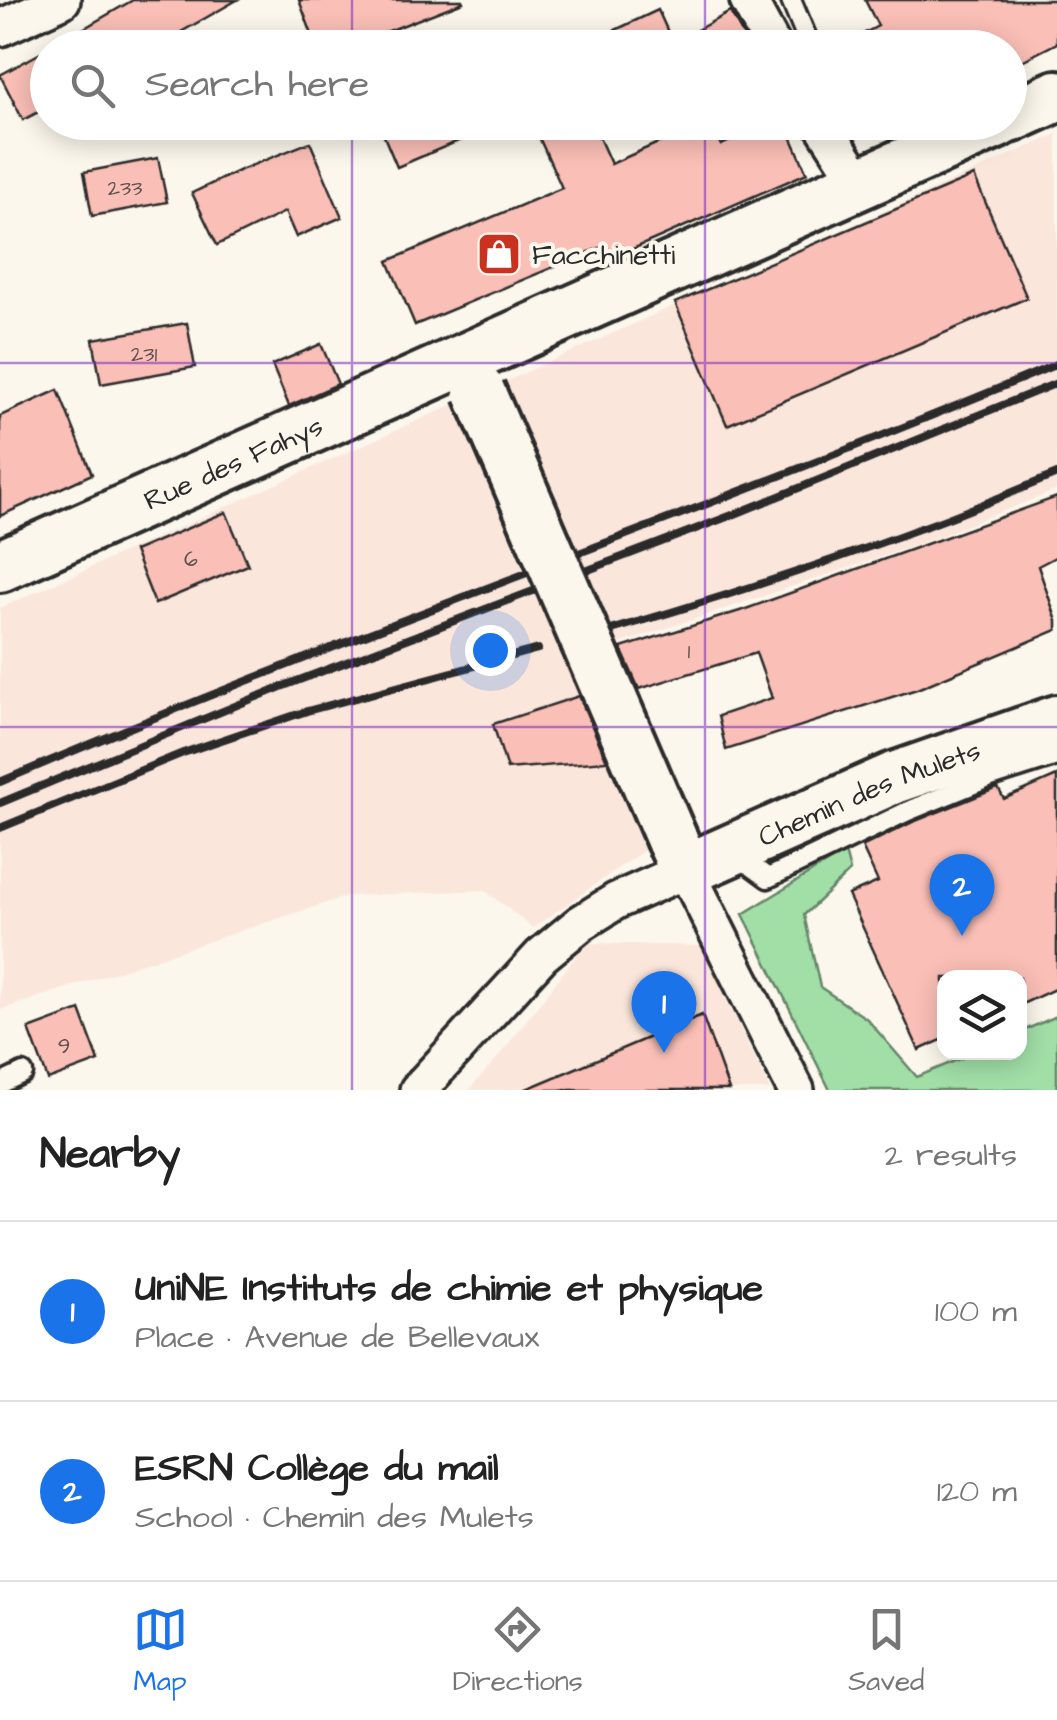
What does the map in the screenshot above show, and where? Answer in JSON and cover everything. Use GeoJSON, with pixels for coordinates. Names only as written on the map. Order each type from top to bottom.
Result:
{"type":"FeatureCollection","features":[{"type":"Feature","properties":{"kind":"main road"},"geometry":{"type":"LineString","coordinates":[[1027,110],[1057,96]]}},
{"type":"Feature","properties":{"kind":"main road","name":"Rue des Fahys"},"geometry":{"type":"LineString","coordinates":[[0,566],[472,375],[842,145],[876,140]]}},
{"type":"Feature","properties":{"kind":"main road"},"geometry":{"type":"LineString","coordinates":[[472,375],[679,855]]}},
{"type":"Feature","properties":{"kind":"main road","name":"Chemin des Mulets"},"geometry":{"type":"LineString","coordinates":[[679,855],[736,848],[894,778],[1057,721]]}},
{"type":"Feature","properties":{"kind":"street"},"geometry":{"type":"LineString","coordinates":[[0,28],[62,0]]}},
{"type":"Feature","properties":{"kind":"street"},"geometry":{"type":"LineString","coordinates":[[748,0],[764,30]]}},
{"type":"Feature","properties":{"kind":"street"},"geometry":{"type":"LineString","coordinates":[[418,1090],[542,955],[679,855],[796,1090]]}},
{"type":"Feature","properties":{"kind":"lane"},"geometry":{"type":"LineString","coordinates":[[790,0],[803,30]]}},
{"type":"Feature","properties":{"kind":"lane"},"geometry":{"type":"LineString","coordinates":[[736,848],[768,878],[908,811],[1057,756]]}},
{"type":"Feature","properties":{"kind":"lane"},"geometry":{"type":"LineString","coordinates":[[0,1084],[23,1073]]}},
{"type":"Feature","properties":{"kind":"shaded area"},"geometry":{"type":"Polygon","coordinates":[[[1057,134],[1057,490],[917,545],[613,646],[690,818],[533,928],[484,890],[347,896],[0,1010],[0,608],[1057,134]]]}},
{"type":"Feature","properties":{"kind":"shaded area"},"geometry":{"type":"Polygon","coordinates":[[[586,943],[701,946],[770,1090],[469,1090],[586,943]]]}},
{"type":"Feature","properties":{"kind":"green space"},"geometry":{"type":"Polygon","coordinates":[[[845,852],[850,871],[804,915],[820,987],[867,1019],[917,1077],[957,1060],[1027,1060],[1027,1029],[1057,1016],[1057,1090],[830,1090],[743,914],[845,852]]]}},
{"type":"Feature","properties":{"kind":"building"},"geometry":{"type":"Polygon","coordinates":[[[133,0],[237,0],[184,30],[81,30],[133,0]]]}},
{"type":"Feature","properties":{"kind":"building"},"geometry":{"type":"Polygon","coordinates":[[[299,0],[463,2],[391,30],[310,30],[299,0]]]}},
{"type":"Feature","properties":{"kind":"building"},"geometry":{"type":"Polygon","coordinates":[[[865,0],[1057,0],[1057,43],[1027,58],[1027,30],[870,30],[878,26],[865,0]]]}},
{"type":"Feature","properties":{"kind":"building"},"geometry":{"type":"Polygon","coordinates":[[[658,10],[667,30],[615,30],[658,10]]]}},
{"type":"Feature","properties":{"kind":"building"},"geometry":{"type":"Polygon","coordinates":[[[730,12],[740,30],[697,30],[730,12]]]}},
{"type":"Feature","properties":{"kind":"building"},"geometry":{"type":"Polygon","coordinates":[[[30,59],[30,116],[23,120],[0,75],[30,59]]]}},
{"type":"Feature","properties":{"kind":"building"},"geometry":{"type":"Polygon","coordinates":[[[386,140],[461,140],[397,167],[386,140]]]}},
{"type":"Feature","properties":{"kind":"building"},"geometry":{"type":"Polygon","coordinates":[[[540,140],[600,140],[611,164],[665,140],[719,140],[721,145],[732,140],[793,140],[807,173],[612,258],[606,245],[415,325],[388,261],[562,188],[540,140]]]}},
{"type":"Feature","properties":{"kind":"building"},"geometry":{"type":"Polygon","coordinates":[[[310,142],[342,217],[296,237],[285,212],[217,245],[192,193],[310,142]]]}},
{"type":"Feature","properties":{"kind":"building"},"geometry":{"type":"Polygon","coordinates":[[[158,158],[167,202],[92,216],[84,172],[158,158]]]}},
{"type":"Feature","properties":{"kind":"building"},"geometry":{"type":"Polygon","coordinates":[[[974,176],[1027,298],[727,425],[675,303],[974,176]]]}},
{"type":"Feature","properties":{"kind":"building"},"geometry":{"type":"Polygon","coordinates":[[[187,323],[195,367],[101,384],[93,339],[187,323]]]}},
{"type":"Feature","properties":{"kind":"building"},"geometry":{"type":"Polygon","coordinates":[[[321,344],[338,384],[289,406],[272,365],[321,344]]]}},
{"type":"Feature","properties":{"kind":"building"},"geometry":{"type":"Polygon","coordinates":[[[58,390],[92,474],[0,516],[0,416],[58,390]]]}},
{"type":"Feature","properties":{"kind":"building"},"geometry":{"type":"Polygon","coordinates":[[[1057,497],[1057,556],[1038,566],[1057,630],[917,689],[726,750],[718,716],[772,698],[756,653],[639,689],[622,651],[621,648],[743,610],[1057,497]]]}},
{"type":"Feature","properties":{"kind":"building"},"geometry":{"type":"Polygon","coordinates":[[[226,512],[248,565],[155,604],[134,551],[226,512]]]}},
{"type":"Feature","properties":{"kind":"building"},"geometry":{"type":"Polygon","coordinates":[[[579,696],[607,761],[507,769],[493,724],[579,696]]]}},
{"type":"Feature","properties":{"kind":"building"},"geometry":{"type":"Polygon","coordinates":[[[1057,776],[1057,988],[1027,1002],[1027,970],[937,970],[937,1042],[919,1050],[848,895],[878,882],[862,847],[995,789],[1004,799],[1057,776]]]}},
{"type":"Feature","properties":{"kind":"building"},"geometry":{"type":"Polygon","coordinates":[[[80,1010],[99,1061],[48,1080],[29,1029],[80,1010]]]}},
{"type":"Feature","properties":{"kind":"building"},"geometry":{"type":"Polygon","coordinates":[[[702,1015],[729,1090],[524,1090],[702,1015]]]}},
{"type":"Feature","properties":{"kind":"railway"},"geometry":{"type":"LineString","coordinates":[[0,782],[263,674],[794,470],[1057,364]]}},
{"type":"Feature","properties":{"kind":"railway"},"geometry":{"type":"LineString","coordinates":[[0,803],[281,687],[735,514],[1057,383]]}},
{"type":"Feature","properties":{"kind":"railway"},"geometry":{"type":"LineString","coordinates":[[562,644],[832,560],[1057,474]]}},
{"type":"Feature","properties":{"kind":"railway"},"geometry":{"type":"LineString","coordinates":[[0,828],[183,753],[307,711],[538,649]]}},
{"type":"Feature","properties":{"kind":"place","name":"Facchinetti"},"geometry":{"type":"Point","coordinates":[499,254]}},
{"type":"Feature","properties":{"kind":"place","name":"ESRN Collège du mail"},"geometry":{"type":"Point","coordinates":[962,936]}},
{"type":"Feature","properties":{"kind":"place","name":"UniNE Instituts de chimie et physique"},"geometry":{"type":"Point","coordinates":[664,1053]}}]}
